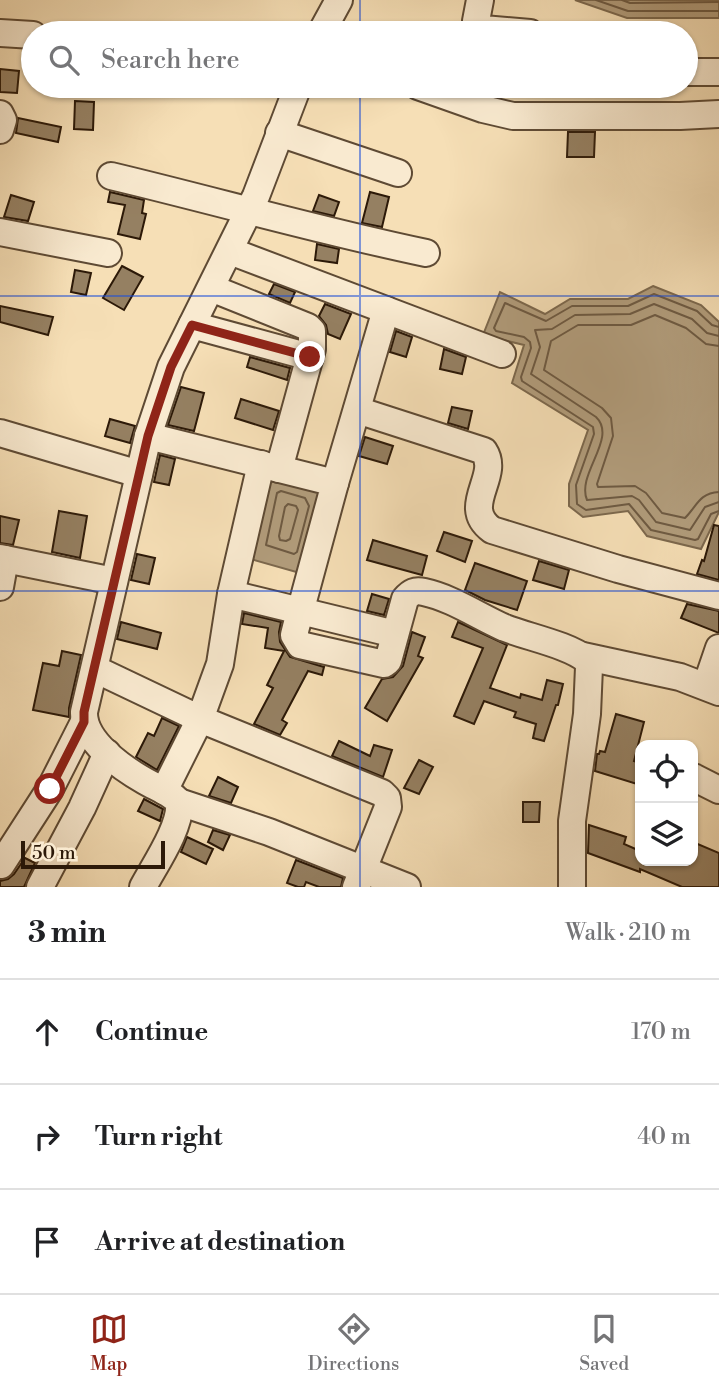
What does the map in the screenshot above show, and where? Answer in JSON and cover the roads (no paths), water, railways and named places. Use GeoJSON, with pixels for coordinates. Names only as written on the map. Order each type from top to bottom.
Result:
{"type":"FeatureCollection","features":[{"type":"Feature","properties":{"kind":"street"},"geometry":{"type":"LineString","coordinates":[[328,21],[339,0]]}},
{"type":"Feature","properties":{"kind":"street"},"geometry":{"type":"LineString","coordinates":[[476,21],[480,0]]}},
{"type":"Feature","properties":{"kind":"street"},"geometry":{"type":"LineString","coordinates":[[0,33],[21,34]]}},
{"type":"Feature","properties":{"kind":"street"},"geometry":{"type":"LineString","coordinates":[[698,72],[719,72]]}},
{"type":"Feature","properties":{"kind":"street"},"geometry":{"type":"LineString","coordinates":[[1,865],[50,789],[84,722],[148,436],[171,367],[250,209],[293,98]]}},
{"type":"Feature","properties":{"kind":"street"},"geometry":{"type":"LineString","coordinates":[[452,98],[513,116],[667,117],[719,114]]}},
{"type":"Feature","properties":{"kind":"street"},"geometry":{"type":"LineString","coordinates":[[0,114],[3,120],[0,130]]}},
{"type":"Feature","properties":{"kind":"street"},"geometry":{"type":"LineString","coordinates":[[279,133],[398,173]]}},
{"type":"Feature","properties":{"kind":"street"},"geometry":{"type":"LineString","coordinates":[[111,176],[250,209],[330,232],[426,253]]}},
{"type":"Feature","properties":{"kind":"street"},"geometry":{"type":"LineString","coordinates":[[0,232],[108,253]]}},
{"type":"Feature","properties":{"kind":"street"},"geometry":{"type":"LineString","coordinates":[[230,251],[502,354]]}},
{"type":"Feature","properties":{"kind":"street"},"geometry":{"type":"LineString","coordinates":[[172,796],[220,664],[230,594],[270,466],[310,357],[314,337],[308,327],[211,288]]}},
{"type":"Feature","properties":{"kind":"street"},"geometry":{"type":"LineString","coordinates":[[386,310],[294,635],[300,645],[384,664],[388,661],[405,599],[416,591],[441,598],[504,627],[583,656],[680,677],[712,689],[719,648]]}},
{"type":"Feature","properties":{"kind":"street"},"geometry":{"type":"LineString","coordinates":[[192,325],[310,357]]}},
{"type":"Feature","properties":{"kind":"street"},"geometry":{"type":"LineString","coordinates":[[357,410],[484,451],[488,458],[488,468],[479,512],[482,523],[492,530],[618,569],[719,596]]}},
{"type":"Feature","properties":{"kind":"street"},"geometry":{"type":"LineString","coordinates":[[0,433],[139,474]]}},
{"type":"Feature","properties":{"kind":"street"},"geometry":{"type":"LineString","coordinates":[[148,436],[335,483]]}},
{"type":"Feature","properties":{"kind":"street"},"geometry":{"type":"LineString","coordinates":[[0,587],[2,559],[114,581]]}},
{"type":"Feature","properties":{"kind":"street"},"geometry":{"type":"LineString","coordinates":[[230,594],[300,612]]}},
{"type":"Feature","properties":{"kind":"street"},"geometry":{"type":"LineString","coordinates":[[572,887],[572,821],[587,714],[589,667],[583,656]]}},
{"type":"Feature","properties":{"kind":"street"},"geometry":{"type":"LineString","coordinates":[[95,669],[200,719],[382,793],[387,798],[388,807],[360,878]]}},
{"type":"Feature","properties":{"kind":"street"},"geometry":{"type":"LineString","coordinates":[[84,722],[89,733],[107,753],[144,781],[172,796],[269,832],[360,878],[407,887]]}},
{"type":"Feature","properties":{"kind":"street"},"geometry":{"type":"LineString","coordinates":[[40,887],[82,808],[107,753]]}},
{"type":"Feature","properties":{"kind":"street"},"geometry":{"type":"LineString","coordinates":[[698,780],[719,790]]}},
{"type":"Feature","properties":{"kind":"street"},"geometry":{"type":"LineString","coordinates":[[143,887],[169,840],[180,808],[172,796]]}},
{"type":"Feature","properties":{"kind":"water"},"geometry":{"type":"Polygon","coordinates":[[[575,0],[719,0],[719,18],[627,18],[575,0]]]}},
{"type":"Feature","properties":{"kind":"water"},"geometry":{"type":"Polygon","coordinates":[[[653,286],[701,305],[719,322],[719,512],[701,549],[647,536],[628,511],[583,517],[569,506],[569,484],[588,430],[512,383],[524,345],[483,335],[500,292],[545,314],[570,299],[628,299],[653,286]]]}},
{"type":"Feature","properties":{"kind":"water"},"geometry":{"type":"Polygon","coordinates":[[[277,473],[317,485],[327,505],[307,575],[247,558],[263,482],[277,473]]]}}]}
